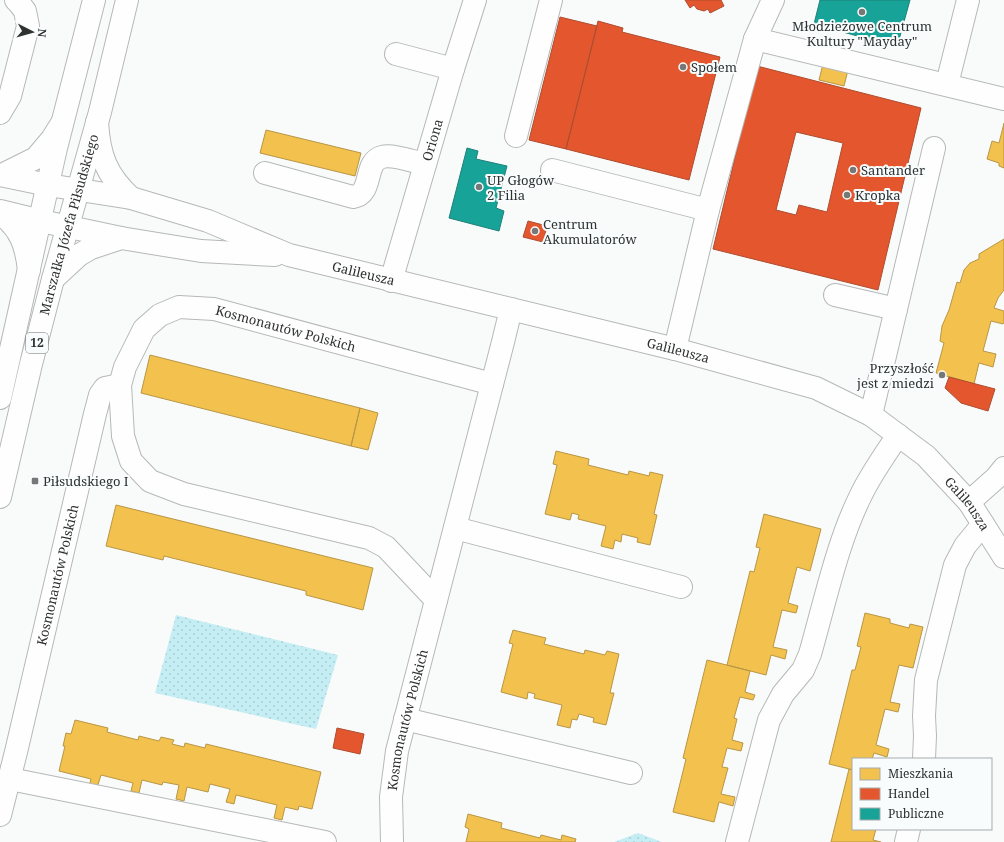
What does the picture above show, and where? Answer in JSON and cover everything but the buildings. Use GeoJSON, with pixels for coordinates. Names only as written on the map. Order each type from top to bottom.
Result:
{"type":"FeatureCollection","features":[{"type":"Feature","properties":{"kind":"street"},"geometry":{"type":"LineString","coordinates":[[0,113],[10,96],[28,26],[25,11],[16,0]]}},
{"type":"Feature","properties":{"kind":"street","name":"Marszałka Józefa Piłsudskiego"},"geometry":{"type":"LineString","coordinates":[[0,398],[48,185],[94,0]]}},
{"type":"Feature","properties":{"kind":"street","name":"Marszałka Józefa Piłsudskiego"},"geometry":{"type":"LineString","coordinates":[[0,497],[53,279],[97,121],[127,0]]}},
{"type":"Feature","properties":{"kind":"street","name":"Oriona"},"geometry":{"type":"LineString","coordinates":[[391,281],[453,69],[475,0]]}},
{"type":"Feature","properties":{"kind":"street"},"geometry":{"type":"LineString","coordinates":[[516,136],[551,0]]}},
{"type":"Feature","properties":{"kind":"street"},"geometry":{"type":"LineString","coordinates":[[675,349],[708,210],[755,39],[773,0]]}},
{"type":"Feature","properties":{"kind":"street"},"geometry":{"type":"LineString","coordinates":[[947,84],[968,0]]}},
{"type":"Feature","properties":{"kind":"street"},"geometry":{"type":"LineString","coordinates":[[755,39],[947,84],[1004,99]]}},
{"type":"Feature","properties":{"kind":"street"},"geometry":{"type":"LineString","coordinates":[[396,54],[453,69]]}},
{"type":"Feature","properties":{"kind":"street"},"geometry":{"type":"LineString","coordinates":[[1,175],[36,158],[52,139],[64,120]]}},
{"type":"Feature","properties":{"kind":"street"},"geometry":{"type":"LineString","coordinates":[[97,121],[98,142],[102,156],[113,180],[131,198]]}},
{"type":"Feature","properties":{"kind":"street"},"geometry":{"type":"LineString","coordinates":[[871,415],[934,148]]}},
{"type":"Feature","properties":{"kind":"street"},"geometry":{"type":"LineString","coordinates":[[265,173],[353,197],[358,196],[363,192],[375,160],[383,157],[391,157],[425,164]]}},
{"type":"Feature","properties":{"kind":"street"},"geometry":{"type":"LineString","coordinates":[[552,170],[708,210]]}},
{"type":"Feature","properties":{"kind":"street","name":"Galileusza"},"geometry":{"type":"LineString","coordinates":[[1,175],[48,185],[131,198],[208,220],[289,256],[675,349],[816,388],[871,415],[926,456],[968,502],[1004,557]]}},
{"type":"Feature","properties":{"kind":"street"},"geometry":{"type":"LineString","coordinates":[[0,212],[7,218],[23,240],[29,270]]}},
{"type":"Feature","properties":{"kind":"street","name":"Galileusza"},"geometry":{"type":"LineString","coordinates":[[0,212],[120,238],[201,251],[289,256]]}},
{"type":"Feature","properties":{"kind":"street"},"geometry":{"type":"LineString","coordinates":[[53,279],[79,255],[91,248],[120,238]]}},
{"type":"Feature","properties":{"kind":"street"},"geometry":{"type":"LineString","coordinates":[[835,295],[896,309]]}},
{"type":"Feature","properties":{"kind":"street","name":"Kosmonautów Polskich"},"geometry":{"type":"LineString","coordinates":[[436,600],[386,547],[369,538],[184,494],[150,481],[130,461],[123,436],[120,385],[125,367],[144,329],[160,315],[179,307],[214,309],[492,384]]}},
{"type":"Feature","properties":{"kind":"street","name":"Kosmonautów Polskich"},"geometry":{"type":"LineString","coordinates":[[392,842],[391,797],[397,751],[511,309]]}},
{"type":"Feature","properties":{"kind":"street","name":"Kosmonautów Polskich"},"geometry":{"type":"LineString","coordinates":[[0,815],[10,779],[100,395],[105,388],[120,385]]}},
{"type":"Feature","properties":{"kind":"street"},"geometry":{"type":"LineString","coordinates":[[738,842],[769,720],[783,694],[803,670],[810,654],[839,551],[850,518],[861,494],[898,435]]}},
{"type":"Feature","properties":{"kind":"street"},"geometry":{"type":"LineString","coordinates":[[968,502],[996,478],[1004,468]]}},
{"type":"Feature","properties":{"kind":"street"},"geometry":{"type":"LineString","coordinates":[[924,758],[924,710],[926,680],[955,565],[965,546],[983,524]]}},
{"type":"Feature","properties":{"kind":"street"},"geometry":{"type":"LineString","coordinates":[[455,528],[681,587]]}},
{"type":"Feature","properties":{"kind":"street"},"geometry":{"type":"LineString","coordinates":[[406,719],[631,773]]}},
{"type":"Feature","properties":{"kind":"street"},"geometry":{"type":"LineString","coordinates":[[10,779],[324,842]]}},
{"type":"Feature","properties":{"kind":"street"},"geometry":{"type":"LineString","coordinates":[[906,842],[909,830]]}},
{"type":"Feature","properties":{"kind":"shaded area"},"geometry":{"type":"Polygon","coordinates":[[[176,615],[338,655],[316,729],[155,693],[176,615]]]}},
{"type":"Feature","properties":{"kind":"shaded area"},"geometry":{"type":"Polygon","coordinates":[[[638,833],[662,842],[614,842],[638,833]]]}},
{"type":"Feature","properties":{"kind":"place","name":"Młodzieżowe Centrum Kultury \"Mayday\""},"geometry":{"type":"Point","coordinates":[862,12]}},
{"type":"Feature","properties":{"kind":"place","name":"Społem"},"geometry":{"type":"Point","coordinates":[683,67]}},
{"type":"Feature","properties":{"kind":"place","name":"Santander"},"geometry":{"type":"Point","coordinates":[853,170]}},
{"type":"Feature","properties":{"kind":"place","name":"UP Głogów 2 Filia"},"geometry":{"type":"Point","coordinates":[479,187]}},
{"type":"Feature","properties":{"kind":"place","name":"Kropka"},"geometry":{"type":"Point","coordinates":[847,195]}},
{"type":"Feature","properties":{"kind":"place","name":"Centrum Akumulatorów"},"geometry":{"type":"Point","coordinates":[535,231]}},
{"type":"Feature","properties":{"kind":"place","name":"Przyszłość jest z miedzi"},"geometry":{"type":"Point","coordinates":[942,375]}},
{"type":"Feature","properties":{"kind":"place","name":"Piłsudskiego I"},"geometry":{"type":"Point","coordinates":[35,481]}}]}
